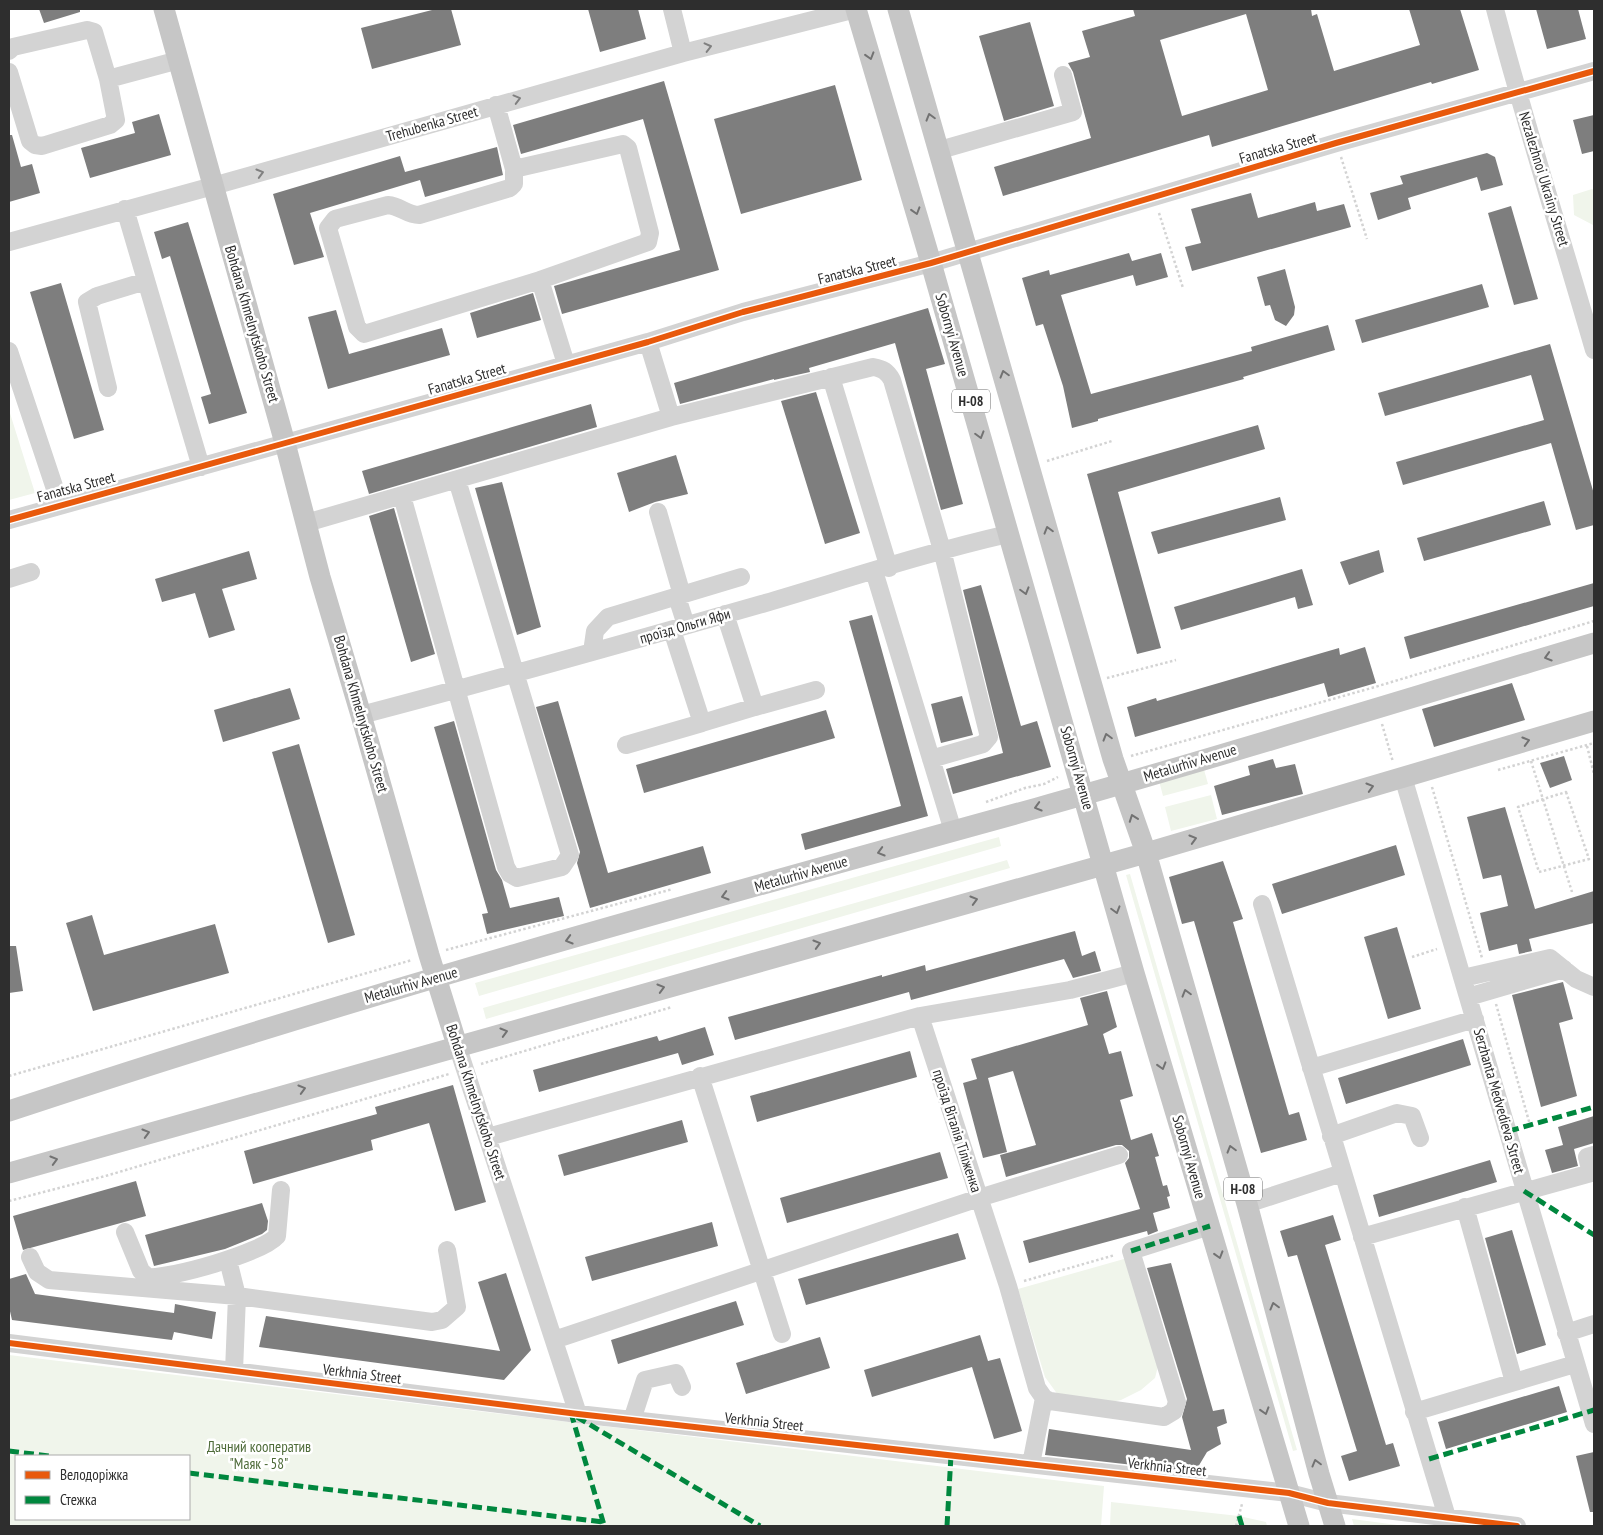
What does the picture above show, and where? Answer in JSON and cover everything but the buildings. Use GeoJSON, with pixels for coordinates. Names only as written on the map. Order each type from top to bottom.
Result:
{"type":"FeatureCollection","features":[{"type":"Feature","properties":{"kind":"main road","name":"Bohdana Khmelnytskoho Street"},"geometry":{"type":"LineString","coordinates":[[164,9],[306,523],[435,977],[457,1045]]}},
{"type":"Feature","properties":{"kind":"main road","name":"Sobornyi Avenue"},"geometry":{"type":"LineString","coordinates":[[856,9],[932,263],[1008,534],[1085,794],[1134,973],[1299,1526]]}},
{"type":"Feature","properties":{"kind":"main road","name":"Н-08"},"geometry":{"type":"LineString","coordinates":[[898,9],[970,252],[1120,784],[1146,852],[1247,1204],[1316,1464],[1335,1526]]}},
{"type":"Feature","properties":{"kind":"main road","name":"Metalurhiv Avenue"},"geometry":{"type":"LineString","coordinates":[[9,1111],[183,1053],[435,977],[1377,712],[1594,643]]}},
{"type":"Feature","properties":{"kind":"main road"},"geometry":{"type":"LineString","coordinates":[[9,1172],[1146,852],[1398,772],[1594,721]]}},
{"type":"Feature","properties":{"kind":"street"},"geometry":{"type":"LineString","coordinates":[[672,9],[683,53]]}},
{"type":"Feature","properties":{"kind":"street","name":"Trehubenka Street"},"geometry":{"type":"LineString","coordinates":[[9,242],[683,53],[856,9]]}},
{"type":"Feature","properties":{"kind":"street","name":"Nezalezhnoi Ukrainy Street"},"geometry":{"type":"LineString","coordinates":[[1495,9],[1517,92],[1589,314],[1594,350]]}},
{"type":"Feature","properties":{"kind":"street"},"geometry":{"type":"LineString","coordinates":[[9,51],[13,47],[90,30],[97,36],[116,115],[115,123],[42,146],[35,145],[30,141],[12,99],[9,72]]}},
{"type":"Feature","properties":{"kind":"street"},"geometry":{"type":"LineString","coordinates":[[108,79],[179,60]]}},
{"type":"Feature","properties":{"kind":"street","name":"Fanatska Street"},"geometry":{"type":"LineString","coordinates":[[9,520],[60,504],[201,467],[648,342],[743,312],[932,263],[1336,143],[1594,71]]}},
{"type":"Feature","properties":{"kind":"street"},"geometry":{"type":"LineString","coordinates":[[940,150],[1072,112],[1063,75]]}},
{"type":"Feature","properties":{"kind":"street"},"geometry":{"type":"LineString","coordinates":[[496,105],[514,169],[514,184],[510,188],[419,215],[411,214],[396,206],[388,205],[335,219],[328,228],[357,327],[364,334],[540,280],[648,242],[650,233],[628,148],[623,144],[514,169]]}},
{"type":"Feature","properties":{"kind":"street"},"geometry":{"type":"LineString","coordinates":[[125,209],[201,467]]}},
{"type":"Feature","properties":{"kind":"street"},"geometry":{"type":"LineString","coordinates":[[540,280],[566,364]]}},
{"type":"Feature","properties":{"kind":"street"},"geometry":{"type":"LineString","coordinates":[[108,388],[87,302],[97,296],[146,281]]}},
{"type":"Feature","properties":{"kind":"street"},"geometry":{"type":"LineString","coordinates":[[648,342],[671,417]]}},
{"type":"Feature","properties":{"kind":"street"},"geometry":{"type":"LineString","coordinates":[[9,352],[60,504]]}},
{"type":"Feature","properties":{"kind":"street"},"geometry":{"type":"LineString","coordinates":[[306,523],[671,417],[873,367],[888,373],[942,550],[989,736],[983,744],[931,759]]}},
{"type":"Feature","properties":{"kind":"street"},"geometry":{"type":"LineString","coordinates":[[831,377],[931,759],[953,831]]}},
{"type":"Feature","properties":{"kind":"street"},"geometry":{"type":"LineString","coordinates":[[402,496],[506,867],[510,874],[518,878],[562,867],[570,855],[457,480]]}},
{"type":"Feature","properties":{"kind":"street"},"geometry":{"type":"LineString","coordinates":[[658,512],[679,596],[679,628],[702,723]]}},
{"type":"Feature","properties":{"kind":"street","name":"проїзд Ольги Яфи"},"geometry":{"type":"LineString","coordinates":[[362,715],[679,628],[942,550],[1008,534]]}},
{"type":"Feature","properties":{"kind":"street"},"geometry":{"type":"LineString","coordinates":[[9,579],[31,572]]}},
{"type":"Feature","properties":{"kind":"street"},"geometry":{"type":"LineString","coordinates":[[592,652],[595,631],[608,617],[741,577]]}},
{"type":"Feature","properties":{"kind":"street"},"geometry":{"type":"LineString","coordinates":[[725,614],[755,707]]}},
{"type":"Feature","properties":{"kind":"street"},"geometry":{"type":"LineString","coordinates":[[626,745],[816,690]]}},
{"type":"Feature","properties":{"kind":"street","name":"Serzhanta Medvedieva Street"},"geometry":{"type":"LineString","coordinates":[[1398,772],[1463,978],[1594,1424]]}},
{"type":"Feature","properties":{"kind":"street"},"geometry":{"type":"LineString","coordinates":[[1262,904],[1447,1517]]}},
{"type":"Feature","properties":{"kind":"street"},"geometry":{"type":"LineString","coordinates":[[1463,978],[1550,958],[1576,979],[1594,987]]}},
{"type":"Feature","properties":{"kind":"street"},"geometry":{"type":"LineString","coordinates":[[1468,997],[1564,970]]}},
{"type":"Feature","properties":{"kind":"street"},"geometry":{"type":"LineString","coordinates":[[488,1137],[700,1076],[920,1016],[1070,990],[1134,973]]}},
{"type":"Feature","properties":{"kind":"street","name":"проїзд Віталія Тіліженка"},"geometry":{"type":"LineString","coordinates":[[920,1016],[1008,1286],[1036,1388],[1044,1398]]}},
{"type":"Feature","properties":{"kind":"street"},"geometry":{"type":"LineString","coordinates":[[1311,1068],[1475,1019]]}},
{"type":"Feature","properties":{"kind":"street","name":"Bohdana Khmelnytskoho Street"},"geometry":{"type":"LineString","coordinates":[[457,1045],[578,1414]]}},
{"type":"Feature","properties":{"kind":"street"},"geometry":{"type":"LineString","coordinates":[[700,1076],[782,1334]]}},
{"type":"Feature","properties":{"kind":"street"},"geometry":{"type":"LineString","coordinates":[[1331,1136],[1398,1113],[1412,1116],[1420,1138]]}},
{"type":"Feature","properties":{"kind":"street"},"geometry":{"type":"LineString","coordinates":[[554,1340],[979,1198],[1119,1155]]}},
{"type":"Feature","properties":{"kind":"street"},"geometry":{"type":"LineString","coordinates":[[1362,1237],[1591,1173],[1587,1157],[1594,1155]]}},
{"type":"Feature","properties":{"kind":"street"},"geometry":{"type":"LineString","coordinates":[[1247,1204],[1342,1172]]}},
{"type":"Feature","properties":{"kind":"street"},"geometry":{"type":"LineString","coordinates":[[125,1232],[141,1271],[148,1277],[228,1260],[263,1247],[276,1236],[281,1190]]}},
{"type":"Feature","properties":{"kind":"street"},"geometry":{"type":"LineString","coordinates":[[1466,1207],[1514,1382]]}},
{"type":"Feature","properties":{"kind":"street"},"geometry":{"type":"LineString","coordinates":[[1031,1464],[1044,1398],[1050,1401],[1164,1417],[1174,1411],[1177,1402],[1131,1250],[1210,1226]]}},
{"type":"Feature","properties":{"kind":"street"},"geometry":{"type":"LineString","coordinates":[[30,1257],[37,1272],[49,1280],[237,1296],[432,1322],[442,1320],[457,1307],[447,1250]]}},
{"type":"Feature","properties":{"kind":"street"},"geometry":{"type":"LineString","coordinates":[[228,1260],[237,1296],[234,1371]]}},
{"type":"Feature","properties":{"kind":"street"},"geometry":{"type":"LineString","coordinates":[[1566,1333],[1594,1324]]}},
{"type":"Feature","properties":{"kind":"street","name":"Verkhnia Street"},"geometry":{"type":"LineString","coordinates":[[9,1343],[578,1414],[1289,1493],[1328,1503],[1517,1526]]}},
{"type":"Feature","properties":{"kind":"street"},"geometry":{"type":"LineString","coordinates":[[1414,1412],[1575,1364]]}},
{"type":"Feature","properties":{"kind":"street"},"geometry":{"type":"LineString","coordinates":[[632,1420],[644,1380],[676,1373],[682,1387]]}},
{"type":"Feature","properties":{"kind":"path"},"geometry":{"type":"LineString","coordinates":[[1336,143],[1367,239]]}},
{"type":"Feature","properties":{"kind":"path"},"geometry":{"type":"LineString","coordinates":[[1154,197],[1183,288]]}},
{"type":"Feature","properties":{"kind":"path"},"geometry":{"type":"LineString","coordinates":[[1030,467],[1112,441]]}},
{"type":"Feature","properties":{"kind":"path"},"geometry":{"type":"LineString","coordinates":[[1131,756],[1375,687],[1594,621]]}},
{"type":"Feature","properties":{"kind":"path"},"geometry":{"type":"LineString","coordinates":[[1091,682],[1176,660]]}},
{"type":"Feature","properties":{"kind":"path"},"geometry":{"type":"LineString","coordinates":[[1377,712],[1398,772]]}},
{"type":"Feature","properties":{"kind":"path"},"geometry":{"type":"LineString","coordinates":[[1586,746],[1594,774]]}},
{"type":"Feature","properties":{"kind":"path"},"geometry":{"type":"LineString","coordinates":[[1531,761],[1572,892]]}},
{"type":"Feature","properties":{"kind":"path"},"geometry":{"type":"LineString","coordinates":[[1021,790],[1056,779],[1062,772],[1076,766]]}},
{"type":"Feature","properties":{"kind":"path"},"geometry":{"type":"LineString","coordinates":[[1432,787],[1487,973]]}},
{"type":"Feature","properties":{"kind":"path"},"geometry":{"type":"LineString","coordinates":[[1566,792],[1589,858],[1564,865],[1538,872],[1518,807],[1566,792]]}},
{"type":"Feature","properties":{"kind":"path"},"geometry":{"type":"LineString","coordinates":[[9,1076],[429,955]]}},
{"type":"Feature","properties":{"kind":"path"},"geometry":{"type":"LineString","coordinates":[[1492,990],[1530,1124]]}},
{"type":"Feature","properties":{"kind":"path"},"geometry":{"type":"LineString","coordinates":[[9,1201],[109,1175],[436,1078]]}},
{"type":"Feature","properties":{"kind":"path"},"geometry":{"type":"LineString","coordinates":[[1008,1286],[1131,1250]]}},
{"type":"Feature","properties":{"kind":"path"},"geometry":{"type":"LineString","coordinates":[[1236,1526],[1243,1501]]}},
{"type":"Feature","properties":{"kind":"green space"},"geometry":{"type":"Polygon","coordinates":[[[1594,190],[1593,225],[1574,215],[1573,195],[1594,190]]]}},
{"type":"Feature","properties":{"kind":"green space"},"geometry":{"type":"Polygon","coordinates":[[[9,410],[35,493],[9,500],[9,410]]]}},
{"type":"Feature","properties":{"kind":"green space"},"geometry":{"type":"Polygon","coordinates":[[[1203,766],[1208,784],[1163,796],[1158,777],[1203,766]]]}},
{"type":"Feature","properties":{"kind":"green space"},"geometry":{"type":"Polygon","coordinates":[[[1211,795],[1217,819],[1171,831],[1165,807],[1211,795]]]}},
{"type":"Feature","properties":{"kind":"green space"},"geometry":{"type":"Polygon","coordinates":[[[999,837],[1001,846],[479,996],[475,983],[999,837]]]}},
{"type":"Feature","properties":{"kind":"green space"},"geometry":{"type":"Polygon","coordinates":[[[1007,860],[1010,868],[486,1019],[483,1008],[1007,860]]]}},
{"type":"Feature","properties":{"kind":"green space"},"geometry":{"type":"Polygon","coordinates":[[[1130,874],[1297,1450],[1293,1451],[1126,875],[1130,874]]]}},
{"type":"Feature","properties":{"kind":"green space"},"geometry":{"type":"Polygon","coordinates":[[[1131,1257],[1161,1354],[1155,1378],[1141,1390],[1121,1400],[1101,1404],[1058,1395],[1045,1377],[1018,1289],[1131,1257]]]}},
{"type":"Feature","properties":{"kind":"green space","name":"Дачний кооператив \"Маяк - 58\""},"geometry":{"type":"Polygon","coordinates":[[[9,1355],[1104,1486],[1101,1526],[9,1526],[9,1355]]]}},
{"type":"Feature","properties":{"kind":"green space"},"geometry":{"type":"Polygon","coordinates":[[[1111,1502],[1239,1516],[1266,1522],[1267,1526],[1110,1526],[1111,1502]]]}},
{"type":"Feature","properties":{"kind":"green space"},"geometry":{"type":"Polygon","coordinates":[[[1352,1519],[1405,1526],[1354,1526],[1352,1519]]]}},
{"type":"Feature","properties":{"kind":"marked path"},"geometry":{"type":"LineString","coordinates":[[1509,1131],[1594,1107]]}},
{"type":"Feature","properties":{"kind":"marked path"},"geometry":{"type":"LineString","coordinates":[[1524,1191],[1594,1235]]}},
{"type":"Feature","properties":{"kind":"marked path"},"geometry":{"type":"LineString","coordinates":[[1131,1251],[1210,1226]]}},
{"type":"Feature","properties":{"kind":"marked path"},"geometry":{"type":"LineString","coordinates":[[1429,1459],[1594,1410]]}},
{"type":"Feature","properties":{"kind":"marked path"},"geometry":{"type":"LineString","coordinates":[[571,1413],[604,1525]]}},
{"type":"Feature","properties":{"kind":"marked path"},"geometry":{"type":"LineString","coordinates":[[577,1417],[760,1526]]}},
{"type":"Feature","properties":{"kind":"marked path"},"geometry":{"type":"LineString","coordinates":[[9,1451],[41,1455]]}},
{"type":"Feature","properties":{"kind":"marked path"},"geometry":{"type":"LineString","coordinates":[[947,1526],[951,1455]]}},
{"type":"Feature","properties":{"kind":"marked path"},"geometry":{"type":"LineString","coordinates":[[190,1473],[603,1522]]}},
{"type":"Feature","properties":{"kind":"marked path"},"geometry":{"type":"LineString","coordinates":[[1239,1516],[1242,1526]]}},
{"type":"Feature","properties":{"kind":"cycle path"},"geometry":{"type":"LineString","coordinates":[[9,520],[648,342],[743,312],[931,263],[1336,143],[1594,71]]}},
{"type":"Feature","properties":{"kind":"cycle path"},"geometry":{"type":"LineString","coordinates":[[9,1343],[578,1414],[1289,1493],[1328,1503],[1517,1526]]}}]}
